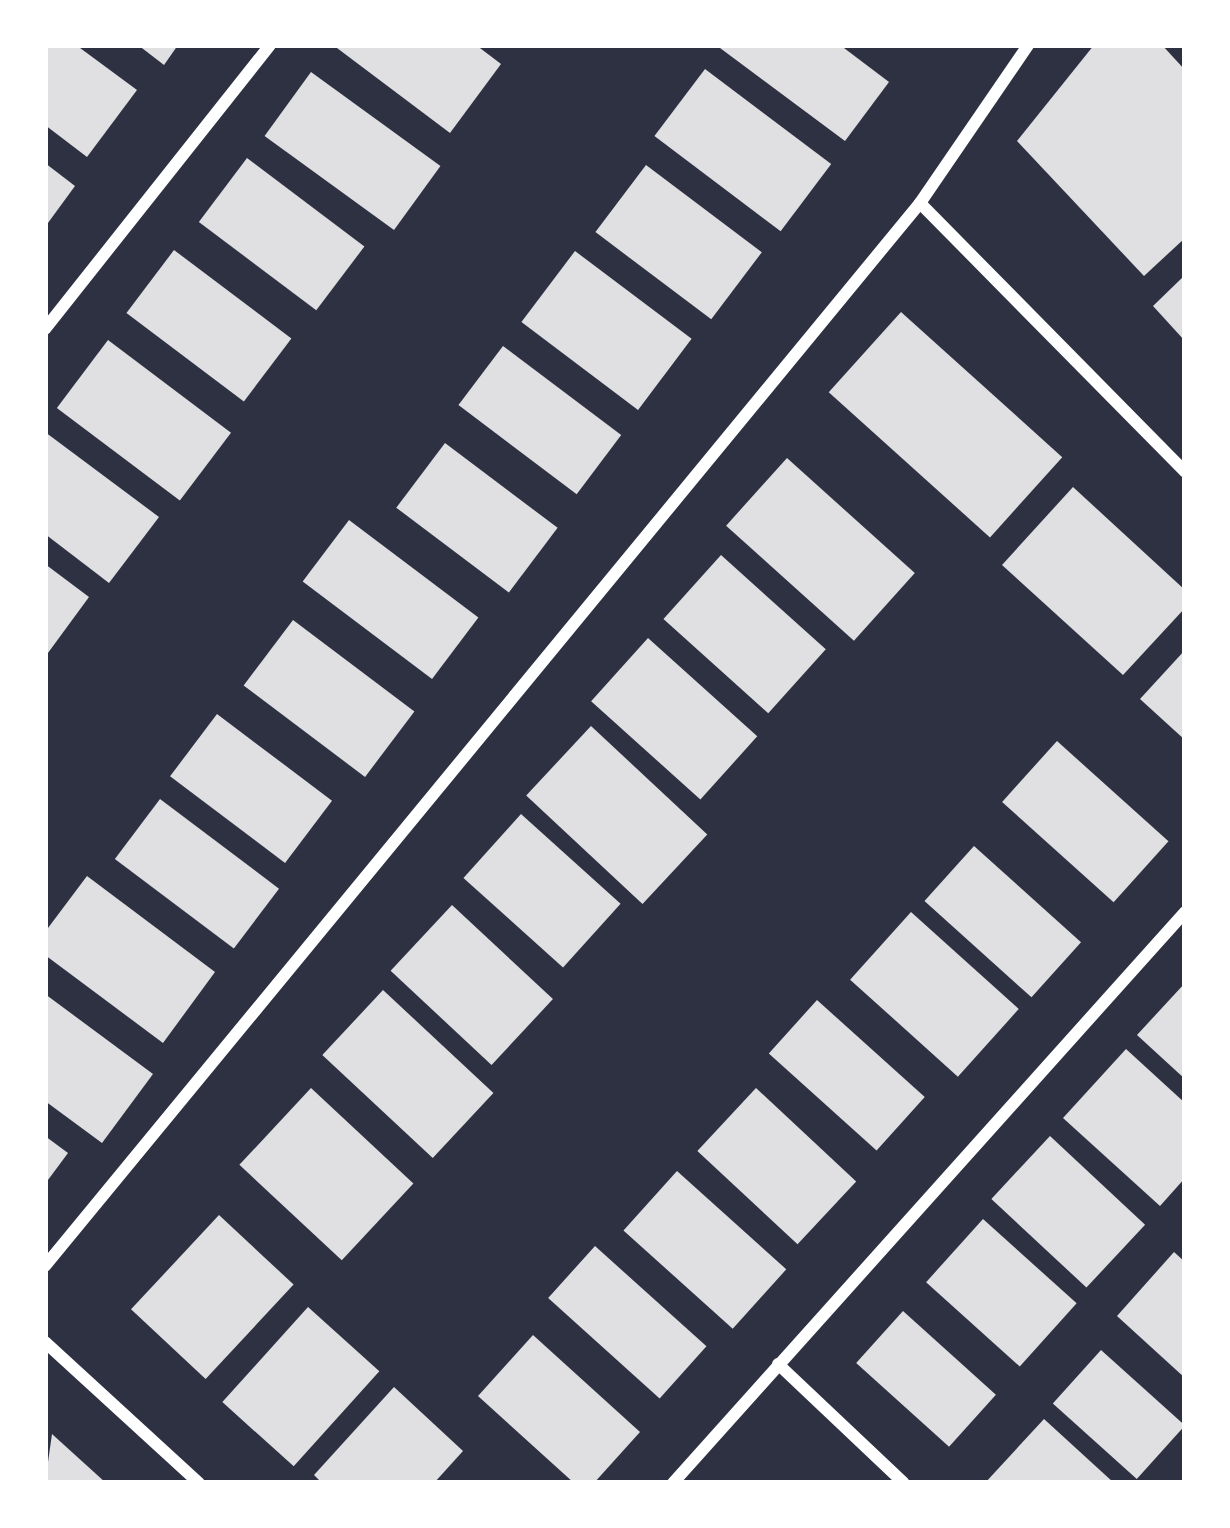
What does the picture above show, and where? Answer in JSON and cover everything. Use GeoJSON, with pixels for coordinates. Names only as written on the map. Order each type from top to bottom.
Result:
{"type":"FeatureCollection","features":[{"type":"Feature","properties":{"kind":"street"},"geometry":{"type":"LineString","coordinates":[[45,329],[270,45]]}},
{"type":"Feature","properties":{"kind":"street"},"geometry":{"type":"LineString","coordinates":[[45,1266],[920,202],[1028,45]]}},
{"type":"Feature","properties":{"kind":"street"},"geometry":{"type":"LineString","coordinates":[[920,202],[1185,472]]}},
{"type":"Feature","properties":{"kind":"street"},"geometry":{"type":"LineString","coordinates":[[673,1483],[1185,912]]}},
{"type":"Feature","properties":{"kind":"street"},"geometry":{"type":"LineString","coordinates":[[45,1342],[200,1483]]}},
{"type":"Feature","properties":{"kind":"street"},"geometry":{"type":"LineString","coordinates":[[778,1364],[904,1483]]}},
{"type":"Feature","properties":{"kind":"building"},"geometry":{"type":"Polygon","coordinates":[[[45,45],[76,45],[137,90],[87,157],[45,125],[45,45]]]}},
{"type":"Feature","properties":{"kind":"building"},"geometry":{"type":"Polygon","coordinates":[[[138,45],[178,45],[164,65],[138,45]]]}},
{"type":"Feature","properties":{"kind":"building"},"geometry":{"type":"Polygon","coordinates":[[[333,45],[476,45],[501,64],[450,133],[333,45]]]}},
{"type":"Feature","properties":{"kind":"building"},"geometry":{"type":"Polygon","coordinates":[[[716,45],[840,45],[889,82],[845,141],[716,45]]]}},
{"type":"Feature","properties":{"kind":"building"},"geometry":{"type":"Polygon","coordinates":[[[1094,45],[1162,45],[1185,70],[1185,238],[1144,276],[1017,141],[1094,45]]]}},
{"type":"Feature","properties":{"kind":"building"},"geometry":{"type":"Polygon","coordinates":[[[705,69],[831,164],[781,231],[654,136],[705,69]]]}},
{"type":"Feature","properties":{"kind":"building"},"geometry":{"type":"Polygon","coordinates":[[[311,72],[440,166],[394,230],[265,136],[311,72]]]}},
{"type":"Feature","properties":{"kind":"building"},"geometry":{"type":"Polygon","coordinates":[[[247,158],[364,246],[316,310],[199,222],[247,158]]]}},
{"type":"Feature","properties":{"kind":"building"},"geometry":{"type":"Polygon","coordinates":[[[45,163],[75,186],[45,227],[45,163]]]}},
{"type":"Feature","properties":{"kind":"building"},"geometry":{"type":"Polygon","coordinates":[[[646,165],[762,252],[711,319],[595,232],[646,165]]]}},
{"type":"Feature","properties":{"kind":"building"},"geometry":{"type":"Polygon","coordinates":[[[174,250],[291,338],[244,402],[126,313],[174,250]]]}},
{"type":"Feature","properties":{"kind":"building"},"geometry":{"type":"Polygon","coordinates":[[[575,251],[692,339],[638,410],[521,322],[575,251]]]}},
{"type":"Feature","properties":{"kind":"building"},"geometry":{"type":"Polygon","coordinates":[[[1185,275],[1185,341],[1153,306],[1185,275]]]}},
{"type":"Feature","properties":{"kind":"building"},"geometry":{"type":"Polygon","coordinates":[[[901,312],[1062,457],[990,537],[829,392],[901,312]]]}},
{"type":"Feature","properties":{"kind":"building"},"geometry":{"type":"Polygon","coordinates":[[[108,340],[231,433],[180,501],[57,408],[108,340]]]}},
{"type":"Feature","properties":{"kind":"building"},"geometry":{"type":"Polygon","coordinates":[[[503,346],[621,435],[577,494],[458,405],[503,346]]]}},
{"type":"Feature","properties":{"kind":"building"},"geometry":{"type":"Polygon","coordinates":[[[45,432],[159,517],[109,583],[45,534],[45,432]]]}},
{"type":"Feature","properties":{"kind":"building"},"geometry":{"type":"Polygon","coordinates":[[[445,443],[558,528],[509,593],[396,508],[445,443]]]}},
{"type":"Feature","properties":{"kind":"building"},"geometry":{"type":"Polygon","coordinates":[[[787,458],[915,573],[854,641],[726,526],[787,458]]]}},
{"type":"Feature","properties":{"kind":"building"},"geometry":{"type":"Polygon","coordinates":[[[1073,487],[1185,590],[1185,608],[1123,675],[1002,565],[1073,487]]]}},
{"type":"Feature","properties":{"kind":"building"},"geometry":{"type":"Polygon","coordinates":[[[349,520],[478,617],[432,679],[303,581],[349,520]]]}},
{"type":"Feature","properties":{"kind":"building"},"geometry":{"type":"Polygon","coordinates":[[[721,555],[826,649],[768,713],[663,619],[721,555]]]}},
{"type":"Feature","properties":{"kind":"building"},"geometry":{"type":"Polygon","coordinates":[[[45,564],[89,597],[45,657],[45,564]]]}},
{"type":"Feature","properties":{"kind":"building"},"geometry":{"type":"Polygon","coordinates":[[[293,620],[414,711],[365,777],[244,685],[293,620]]]}},
{"type":"Feature","properties":{"kind":"building"},"geometry":{"type":"Polygon","coordinates":[[[648,638],[757,736],[700,800],[591,701],[648,638]]]}},
{"type":"Feature","properties":{"kind":"building"},"geometry":{"type":"Polygon","coordinates":[[[1185,650],[1185,740],[1140,699],[1185,650]]]}},
{"type":"Feature","properties":{"kind":"building"},"geometry":{"type":"Polygon","coordinates":[[[217,714],[332,801],[285,863],[170,776],[217,714]]]}},
{"type":"Feature","properties":{"kind":"building"},"geometry":{"type":"Polygon","coordinates":[[[591,726],[707,834],[642,904],[526,795],[591,726]]]}},
{"type":"Feature","properties":{"kind":"building"},"geometry":{"type":"Polygon","coordinates":[[[1057,741],[1168,841],[1114,902],[1002,802],[1057,741]]]}},
{"type":"Feature","properties":{"kind":"building"},"geometry":{"type":"Polygon","coordinates":[[[160,799],[279,889],[234,949],[115,859],[160,799]]]}},
{"type":"Feature","properties":{"kind":"building"},"geometry":{"type":"Polygon","coordinates":[[[521,814],[621,904],[563,968],[463,878],[521,814]]]}},
{"type":"Feature","properties":{"kind":"building"},"geometry":{"type":"Polygon","coordinates":[[[974,846],[1081,942],[1031,997],[924,901],[974,846]]]}},
{"type":"Feature","properties":{"kind":"building"},"geometry":{"type":"Polygon","coordinates":[[[87,876],[215,972],[163,1043],[45,955],[45,932],[87,876]]]}},
{"type":"Feature","properties":{"kind":"building"},"geometry":{"type":"Polygon","coordinates":[[[452,905],[553,999],[492,1065],[391,971],[452,905]]]}},
{"type":"Feature","properties":{"kind":"building"},"geometry":{"type":"Polygon","coordinates":[[[911,912],[1019,1009],[958,1077],[850,980],[911,912]]]}},
{"type":"Feature","properties":{"kind":"building"},"geometry":{"type":"Polygon","coordinates":[[[1185,983],[1185,1079],[1137,1035],[1185,983]]]}},
{"type":"Feature","properties":{"kind":"building"},"geometry":{"type":"Polygon","coordinates":[[[383,990],[493,1093],[433,1158],[322,1055],[383,990]]]}},
{"type":"Feature","properties":{"kind":"building"},"geometry":{"type":"Polygon","coordinates":[[[45,994],[153,1074],[102,1143],[45,1101],[45,994]]]}},
{"type":"Feature","properties":{"kind":"building"},"geometry":{"type":"Polygon","coordinates":[[[817,1000],[925,1097],[877,1151],[769,1054],[817,1000]]]}},
{"type":"Feature","properties":{"kind":"building"},"geometry":{"type":"Polygon","coordinates":[[[1126,1049],[1185,1103],[1185,1178],[1160,1206],[1063,1118],[1126,1049]]]}},
{"type":"Feature","properties":{"kind":"building"},"geometry":{"type":"Polygon","coordinates":[[[311,1088],[413,1183],[342,1260],[239,1165],[311,1088]]]}},
{"type":"Feature","properties":{"kind":"building"},"geometry":{"type":"Polygon","coordinates":[[[756,1088],[856,1181],[798,1244],[697,1151],[756,1088]]]}},
{"type":"Feature","properties":{"kind":"building"},"geometry":{"type":"Polygon","coordinates":[[[45,1136],[68,1153],[45,1184],[45,1136]]]}},
{"type":"Feature","properties":{"kind":"building"},"geometry":{"type":"Polygon","coordinates":[[[1050,1136],[1145,1225],[1086,1288],[991,1199],[1050,1136]]]}},
{"type":"Feature","properties":{"kind":"building"},"geometry":{"type":"Polygon","coordinates":[[[677,1171],[786,1269],[733,1329],[623,1230],[677,1171]]]}},
{"type":"Feature","properties":{"kind":"building"},"geometry":{"type":"Polygon","coordinates":[[[219,1215],[294,1285],[206,1379],[131,1309],[219,1215]]]}},
{"type":"Feature","properties":{"kind":"building"},"geometry":{"type":"Polygon","coordinates":[[[983,1219],[1077,1303],[1020,1366],[926,1282],[983,1219]]]}},
{"type":"Feature","properties":{"kind":"building"},"geometry":{"type":"Polygon","coordinates":[[[595,1246],[706,1346],[660,1398],[548,1298],[595,1246]]]}},
{"type":"Feature","properties":{"kind":"building"},"geometry":{"type":"Polygon","coordinates":[[[1174,1252],[1185,1262],[1185,1378],[1117,1316],[1174,1252]]]}},
{"type":"Feature","properties":{"kind":"building"},"geometry":{"type":"Polygon","coordinates":[[[308,1307],[379,1371],[294,1466],[222,1402],[308,1307]]]}},
{"type":"Feature","properties":{"kind":"building"},"geometry":{"type":"Polygon","coordinates":[[[903,1311],[996,1395],[949,1447],[856,1363],[903,1311]]]}},
{"type":"Feature","properties":{"kind":"building"},"geometry":{"type":"Polygon","coordinates":[[[533,1335],[640,1432],[594,1483],[574,1483],[478,1396],[533,1335]]]}},
{"type":"Feature","properties":{"kind":"building"},"geometry":{"type":"Polygon","coordinates":[[[1101,1350],[1185,1426],[1137,1479],[1053,1404],[1101,1350]]]}},
{"type":"Feature","properties":{"kind":"building"},"geometry":{"type":"Polygon","coordinates":[[[394,1387],[463,1451],[434,1483],[322,1483],[314,1475],[394,1387]]]}},
{"type":"Feature","properties":{"kind":"building"},"geometry":{"type":"Polygon","coordinates":[[[1044,1419],[1114,1483],[985,1483],[1044,1419]]]}},
{"type":"Feature","properties":{"kind":"building"},"geometry":{"type":"Polygon","coordinates":[[[52,1434],[106,1483],[45,1483],[52,1434]]]}}]}
